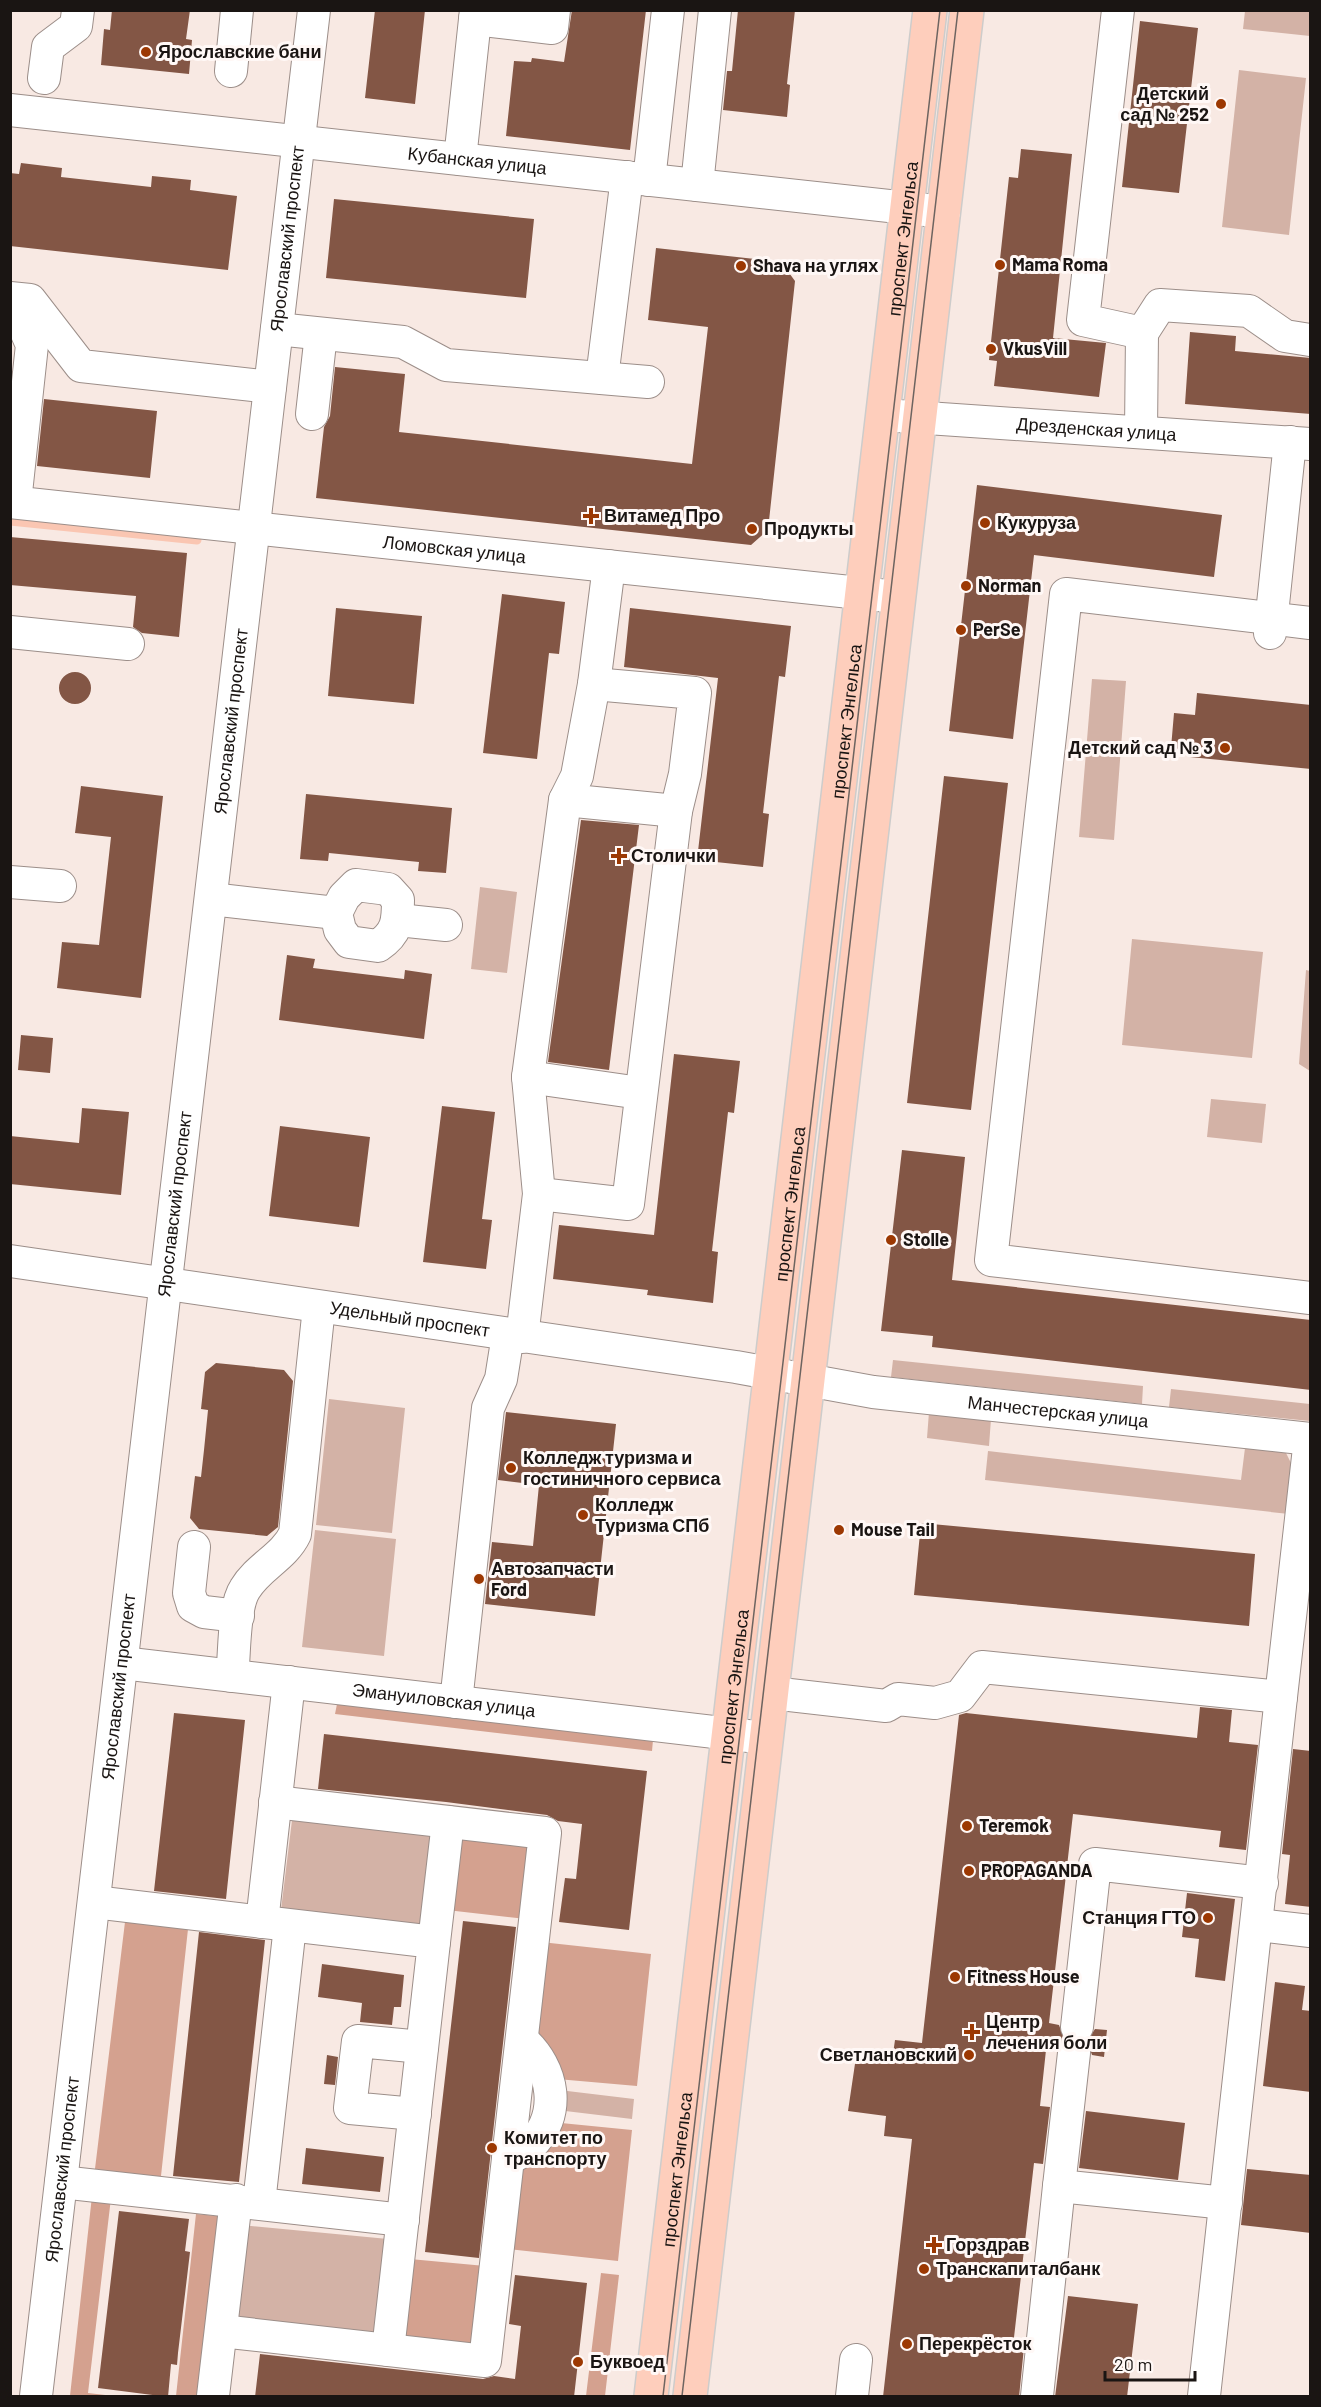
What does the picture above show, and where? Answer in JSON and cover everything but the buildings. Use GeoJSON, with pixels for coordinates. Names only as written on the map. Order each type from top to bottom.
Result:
{"type":"FeatureCollection","features":[{"type":"Feature","properties":{"kind":"main road","name":"проспект Энгельса"},"geometry":{"type":"LineString","coordinates":[[653,2381],[930,10]]}},
{"type":"Feature","properties":{"kind":"main road","name":"проспект Энгельса"},"geometry":{"type":"LineString","coordinates":[[692,2383],[897,597],[968,10]]}},
{"type":"Feature","properties":{"kind":"street"},"geometry":{"type":"LineString","coordinates":[[44,78],[48,47],[76,26],[78,10]]}},
{"type":"Feature","properties":{"kind":"street"},"geometry":{"type":"LineString","coordinates":[[231,71],[237,10]]}},
{"type":"Feature","properties":{"kind":"street","name":"Ярославский проспект"},"geometry":{"type":"LineString","coordinates":[[36,2397],[314,10]]}},
{"type":"Feature","properties":{"kind":"street"},"geometry":{"type":"LineString","coordinates":[[460,159],[476,15],[552,28],[554,10]]}},
{"type":"Feature","properties":{"kind":"street"},"geometry":{"type":"LineString","coordinates":[[602,378],[668,10]]}},
{"type":"Feature","properties":{"kind":"street"},"geometry":{"type":"LineString","coordinates":[[697,185],[715,10]]}},
{"type":"Feature","properties":{"kind":"street"},"geometry":{"type":"LineString","coordinates":[[1118,10],[1083,320],[1142,333]]}},
{"type":"Feature","properties":{"kind":"street","name":"Кубанская улица"},"geometry":{"type":"LineString","coordinates":[[10,110],[944,212]]}},
{"type":"Feature","properties":{"kind":"street"},"geometry":{"type":"LineString","coordinates":[[10,298],[30,300],[81,366],[270,387]]}},
{"type":"Feature","properties":{"kind":"street"},"geometry":{"type":"LineString","coordinates":[[1140,432],[1142,333],[1160,305],[1249,312],[1285,336],[1311,340]]}},
{"type":"Feature","properties":{"kind":"street"},"geometry":{"type":"LineString","coordinates":[[10,321],[22,322],[32,345],[13,502]]}},
{"type":"Feature","properties":{"kind":"street"},"geometry":{"type":"LineString","coordinates":[[277,329],[404,342],[446,365],[648,382]]}},
{"type":"Feature","properties":{"kind":"street"},"geometry":{"type":"LineString","coordinates":[[312,414],[321,334]]}},
{"type":"Feature","properties":{"kind":"street","name":"Дрезденская улица"},"geometry":{"type":"LineString","coordinates":[[883,415],[1300,443]]}},
{"type":"Feature","properties":{"kind":"street"},"geometry":{"type":"LineString","coordinates":[[1270,625],[1300,443]]}},
{"type":"Feature","properties":{"kind":"street","name":"Ломовская улица"},"geometry":{"type":"LineString","coordinates":[[13,502],[897,597]]}},
{"type":"Feature","properties":{"kind":"street"},"geometry":{"type":"LineString","coordinates":[[456,1702],[488,1407],[501,1379],[515,1336],[539,1194],[528,1077],[564,800],[577,776],[594,684],[609,566]]}},
{"type":"Feature","properties":{"kind":"street"},"geometry":{"type":"LineString","coordinates":[[1311,623],[1270,625],[1066,594],[991,1260],[1311,1298]]}},
{"type":"Feature","properties":{"kind":"street"},"geometry":{"type":"LineString","coordinates":[[10,633],[128,644]]}},
{"type":"Feature","properties":{"kind":"street"},"geometry":{"type":"LineString","coordinates":[[539,1194],[628,1204],[676,811],[685,774],[695,693],[594,684]]}},
{"type":"Feature","properties":{"kind":"street"},"geometry":{"type":"LineString","coordinates":[[564,800],[676,811]]}},
{"type":"Feature","properties":{"kind":"street"},"geometry":{"type":"LineString","coordinates":[[10,882],[60,886]]}},
{"type":"Feature","properties":{"kind":"street"},"geometry":{"type":"LineString","coordinates":[[356,885],[388,889],[398,900],[398,920],[390,938],[378,946],[349,942],[340,930],[336,913],[344,897],[356,885]]}},
{"type":"Feature","properties":{"kind":"street"},"geometry":{"type":"LineString","coordinates":[[211,898],[336,913]]}},
{"type":"Feature","properties":{"kind":"street"},"geometry":{"type":"LineString","coordinates":[[398,920],[446,926]]}},
{"type":"Feature","properties":{"kind":"street"},"geometry":{"type":"LineString","coordinates":[[528,1077],[640,1093]]}},
{"type":"Feature","properties":{"kind":"street","name":"Удельный проспект"},"geometry":{"type":"LineString","coordinates":[[10,1262],[807,1380]]}},
{"type":"Feature","properties":{"kind":"street"},"geometry":{"type":"LineString","coordinates":[[232,1676],[240,1600],[246,1587],[290,1545],[295,1534],[319,1307]]}},
{"type":"Feature","properties":{"kind":"street","name":"Манчестерская улица"},"geometry":{"type":"LineString","coordinates":[[807,1380],[873,1392],[1310,1439]]}},
{"type":"Feature","properties":{"kind":"street"},"geometry":{"type":"LineString","coordinates":[[1204,2397],[1310,1439]]}},
{"type":"Feature","properties":{"kind":"street"},"geometry":{"type":"LineString","coordinates":[[194,1547],[189,1593],[193,1606],[204,1612],[238,1616]]}},
{"type":"Feature","properties":{"kind":"street","name":"Эмануиловская улица"},"geometry":{"type":"LineString","coordinates":[[122,1663],[766,1738]]}},
{"type":"Feature","properties":{"kind":"street"},"geometry":{"type":"LineString","coordinates":[[772,1693],[886,1706],[898,1699],[935,1703],[960,1696],[982,1667],[1281,1697]]}},
{"type":"Feature","properties":{"kind":"street"},"geometry":{"type":"LineString","coordinates":[[213,2397],[221,2331],[247,2202],[276,1924],[275,1802],[289,1682]]}},
{"type":"Feature","properties":{"kind":"street"},"geometry":{"type":"LineString","coordinates":[[221,2331],[486,2361],[508,2159],[528,2147],[540,2132],[547,2117],[551,2084],[536,2053],[522,2040],[545,1833],[275,1802]]}},
{"type":"Feature","properties":{"kind":"street"},"geometry":{"type":"LineString","coordinates":[[388,2350],[448,1822]]}},
{"type":"Feature","properties":{"kind":"street"},"geometry":{"type":"LineString","coordinates":[[1037,2397],[1095,1864],[1262,1883]]}},
{"type":"Feature","properties":{"kind":"street"},"geometry":{"type":"LineString","coordinates":[[94,1902],[434,1942]]}},
{"type":"Feature","properties":{"kind":"street"},"geometry":{"type":"LineString","coordinates":[[1257,1925],[1311,1931]]}},
{"type":"Feature","properties":{"kind":"street"},"geometry":{"type":"LineString","coordinates":[[415,2114],[350,2108],[358,2041],[422,2048]]}},
{"type":"Feature","properties":{"kind":"street"},"geometry":{"type":"LineString","coordinates":[[61,2182],[403,2220]]}},
{"type":"Feature","properties":{"kind":"street"},"geometry":{"type":"LineString","coordinates":[[1059,2186],[1226,2203]]}},
{"type":"Feature","properties":{"kind":"street"},"geometry":{"type":"LineString","coordinates":[[852,2397],[856,2360]]}},
{"type":"Feature","properties":{"kind":"street"},"geometry":{"type":"LineString","coordinates":[[653,2381],[692,2383]]}},
{"type":"Feature","properties":{"kind":"shaded area"},"geometry":{"type":"Polygon","coordinates":[[[1245,11],[1310,11],[1310,36],[1243,29],[1245,11]]]}},
{"type":"Feature","properties":{"kind":"shaded area"},"geometry":{"type":"Polygon","coordinates":[[[1239,70],[1306,78],[1289,235],[1222,227],[1239,70]]]}},
{"type":"Feature","properties":{"kind":"shaded area"},"geometry":{"type":"Polygon","coordinates":[[[1092,679],[1126,681],[1114,840],[1079,837],[1092,679]]]}},
{"type":"Feature","properties":{"kind":"shaded area"},"geometry":{"type":"Polygon","coordinates":[[[480,887],[517,892],[507,973],[471,969],[480,887]]]}},
{"type":"Feature","properties":{"kind":"shaded area"},"geometry":{"type":"Polygon","coordinates":[[[1132,939],[1263,952],[1252,1058],[1122,1045],[1132,939]]]}},
{"type":"Feature","properties":{"kind":"shaded area"},"geometry":{"type":"Polygon","coordinates":[[[1306,970],[1310,971],[1310,1071],[1299,1064],[1306,970]]]}},
{"type":"Feature","properties":{"kind":"shaded area"},"geometry":{"type":"Polygon","coordinates":[[[1211,1099],[1266,1104],[1262,1143],[1207,1137],[1211,1099]]]}},
{"type":"Feature","properties":{"kind":"shaded area"},"geometry":{"type":"Polygon","coordinates":[[[893,1360],[1143,1386],[1142,1404],[891,1377],[893,1360]]]}},
{"type":"Feature","properties":{"kind":"shaded area"},"geometry":{"type":"Polygon","coordinates":[[[1171,1389],[1310,1404],[1310,1421],[1169,1407],[1171,1389]]]}},
{"type":"Feature","properties":{"kind":"shaded area"},"geometry":{"type":"Polygon","coordinates":[[[329,1399],[405,1408],[392,1533],[316,1525],[329,1399]]]}},
{"type":"Feature","properties":{"kind":"shaded area"},"geometry":{"type":"Polygon","coordinates":[[[929,1412],[991,1419],[989,1446],[927,1438],[929,1412]]]}},
{"type":"Feature","properties":{"kind":"shaded area"},"geometry":{"type":"Polygon","coordinates":[[[1245,1448],[1286,1453],[1294,1469],[1289,1514],[985,1480],[988,1451],[1241,1480],[1245,1448]]]}},
{"type":"Feature","properties":{"kind":"shaded area"},"geometry":{"type":"Polygon","coordinates":[[[315,1530],[396,1539],[384,1656],[302,1647],[315,1530]]]}},
{"type":"Feature","properties":{"kind":"shaded area"},"geometry":{"type":"Polygon","coordinates":[[[337,1704],[653,1740],[652,1751],[335,1714],[337,1704]]]}},
{"type":"Feature","properties":{"kind":"shaded area"},"geometry":{"type":"Polygon","coordinates":[[[293,1812],[439,1830],[428,1928],[281,1910],[293,1812]]]}},
{"type":"Feature","properties":{"kind":"shaded area"},"geometry":{"type":"Polygon","coordinates":[[[448,1822],[545,1833],[535,1920],[438,1909],[448,1822]]]}},
{"type":"Feature","properties":{"kind":"shaded area"},"geometry":{"type":"Polygon","coordinates":[[[125,1922],[188,1929],[160,2185],[94,2177],[125,1922]]]}},
{"type":"Feature","properties":{"kind":"shaded area"},"geometry":{"type":"Polygon","coordinates":[[[541,1942],[651,1954],[637,2086],[557,2079],[530,2033],[541,1942]]]}},
{"type":"Feature","properties":{"kind":"shaded area"},"geometry":{"type":"Polygon","coordinates":[[[559,2090],[634,2099],[632,2119],[557,2110],[559,2090]]]}},
{"type":"Feature","properties":{"kind":"shaded area"},"geometry":{"type":"Polygon","coordinates":[[[551,2122],[632,2130],[618,2261],[507,2249],[517,2162],[551,2122]]]}},
{"type":"Feature","properties":{"kind":"shaded area"},"geometry":{"type":"Polygon","coordinates":[[[92,2196],[111,2198],[88,2393],[114,2396],[70,2396],[92,2196]]]}},
{"type":"Feature","properties":{"kind":"shaded area"},"geometry":{"type":"Polygon","coordinates":[[[196,2214],[228,2217],[209,2396],[176,2396],[196,2214]]]}},
{"type":"Feature","properties":{"kind":"shaded area"},"geometry":{"type":"Polygon","coordinates":[[[241,2225],[388,2239],[379,2337],[231,2323],[241,2225]]]}},
{"type":"Feature","properties":{"kind":"shaded area"},"geometry":{"type":"Polygon","coordinates":[[[399,2258],[496,2267],[485,2361],[388,2350],[399,2258]]]}},
{"type":"Feature","properties":{"kind":"shaded area"},"geometry":{"type":"Polygon","coordinates":[[[601,2273],[619,2275],[605,2396],[586,2396],[601,2273]]]}},
{"type":"Feature","properties":{"kind":"waterway"},"geometry":{"type":"LineString","coordinates":[[10,521],[197,540]]}},
{"type":"Feature","properties":{"kind":"tram line"},"geometry":{"type":"LineString","coordinates":[[663,2396],[940,10]]}},
{"type":"Feature","properties":{"kind":"tram line"},"geometry":{"type":"LineString","coordinates":[[682,2396],[958,10]]}},
{"type":"Feature","properties":{"kind":"place","name":"Ярославские бани"},"geometry":{"type":"Point","coordinates":[146,52]}},
{"type":"Feature","properties":{"kind":"place","name":"Детский сад № 252"},"geometry":{"type":"Point","coordinates":[1221,104]}},
{"type":"Feature","properties":{"kind":"place","name":"Mama Roma"},"geometry":{"type":"Point","coordinates":[1000,265]}},
{"type":"Feature","properties":{"kind":"place","name":"Shava на углях"},"geometry":{"type":"Point","coordinates":[741,266]}},
{"type":"Feature","properties":{"kind":"place","name":"VkusVill"},"geometry":{"type":"Point","coordinates":[991,349]}},
{"type":"Feature","properties":{"kind":"place","name":"Витамед Про"},"geometry":{"type":"Point","coordinates":[591,516]}},
{"type":"Feature","properties":{"kind":"place","name":"Кукуруза"},"geometry":{"type":"Point","coordinates":[985,523]}},
{"type":"Feature","properties":{"kind":"place","name":"Продукты"},"geometry":{"type":"Point","coordinates":[752,529]}},
{"type":"Feature","properties":{"kind":"place","name":"Norman"},"geometry":{"type":"Point","coordinates":[966,586]}},
{"type":"Feature","properties":{"kind":"place","name":"PerSe"},"geometry":{"type":"Point","coordinates":[961,630]}},
{"type":"Feature","properties":{"kind":"place","name":"Детский сад № 3"},"geometry":{"type":"Point","coordinates":[1225,748]}},
{"type":"Feature","properties":{"kind":"place","name":"Столички"},"geometry":{"type":"Point","coordinates":[619,856]}},
{"type":"Feature","properties":{"kind":"place","name":"Stolle"},"geometry":{"type":"Point","coordinates":[891,1240]}},
{"type":"Feature","properties":{"kind":"place","name":"Колледж туризма и гостиничного сервиса"},"geometry":{"type":"Point","coordinates":[511,1468]}},
{"type":"Feature","properties":{"kind":"place","name":"Колледж Туризма СПб"},"geometry":{"type":"Point","coordinates":[583,1515]}},
{"type":"Feature","properties":{"kind":"place","name":"Mouse Tail"},"geometry":{"type":"Point","coordinates":[839,1530]}},
{"type":"Feature","properties":{"kind":"place","name":"Автозапчасти Ford"},"geometry":{"type":"Point","coordinates":[479,1579]}},
{"type":"Feature","properties":{"kind":"place","name":"Teremok"},"geometry":{"type":"Point","coordinates":[967,1826]}},
{"type":"Feature","properties":{"kind":"place","name":"PROPAGANDA"},"geometry":{"type":"Point","coordinates":[969,1871]}},
{"type":"Feature","properties":{"kind":"place","name":"Станция ГТО"},"geometry":{"type":"Point","coordinates":[1208,1918]}},
{"type":"Feature","properties":{"kind":"place","name":"Fitness House"},"geometry":{"type":"Point","coordinates":[955,1977]}},
{"type":"Feature","properties":{"kind":"place","name":"Центр лечения боли"},"geometry":{"type":"Point","coordinates":[972,2032]}},
{"type":"Feature","properties":{"kind":"place","name":"Светлановский"},"geometry":{"type":"Point","coordinates":[969,2055]}},
{"type":"Feature","properties":{"kind":"place","name":"Комитет по транспорту"},"geometry":{"type":"Point","coordinates":[492,2148]}},
{"type":"Feature","properties":{"kind":"place","name":"Горздрав"},"geometry":{"type":"Point","coordinates":[934,2245]}},
{"type":"Feature","properties":{"kind":"place","name":"Транскапиталбанк"},"geometry":{"type":"Point","coordinates":[924,2269]}},
{"type":"Feature","properties":{"kind":"place","name":"Перекрёсток"},"geometry":{"type":"Point","coordinates":[907,2344]}},
{"type":"Feature","properties":{"kind":"place","name":"Буквоед"},"geometry":{"type":"Point","coordinates":[578,2362]}}]}
